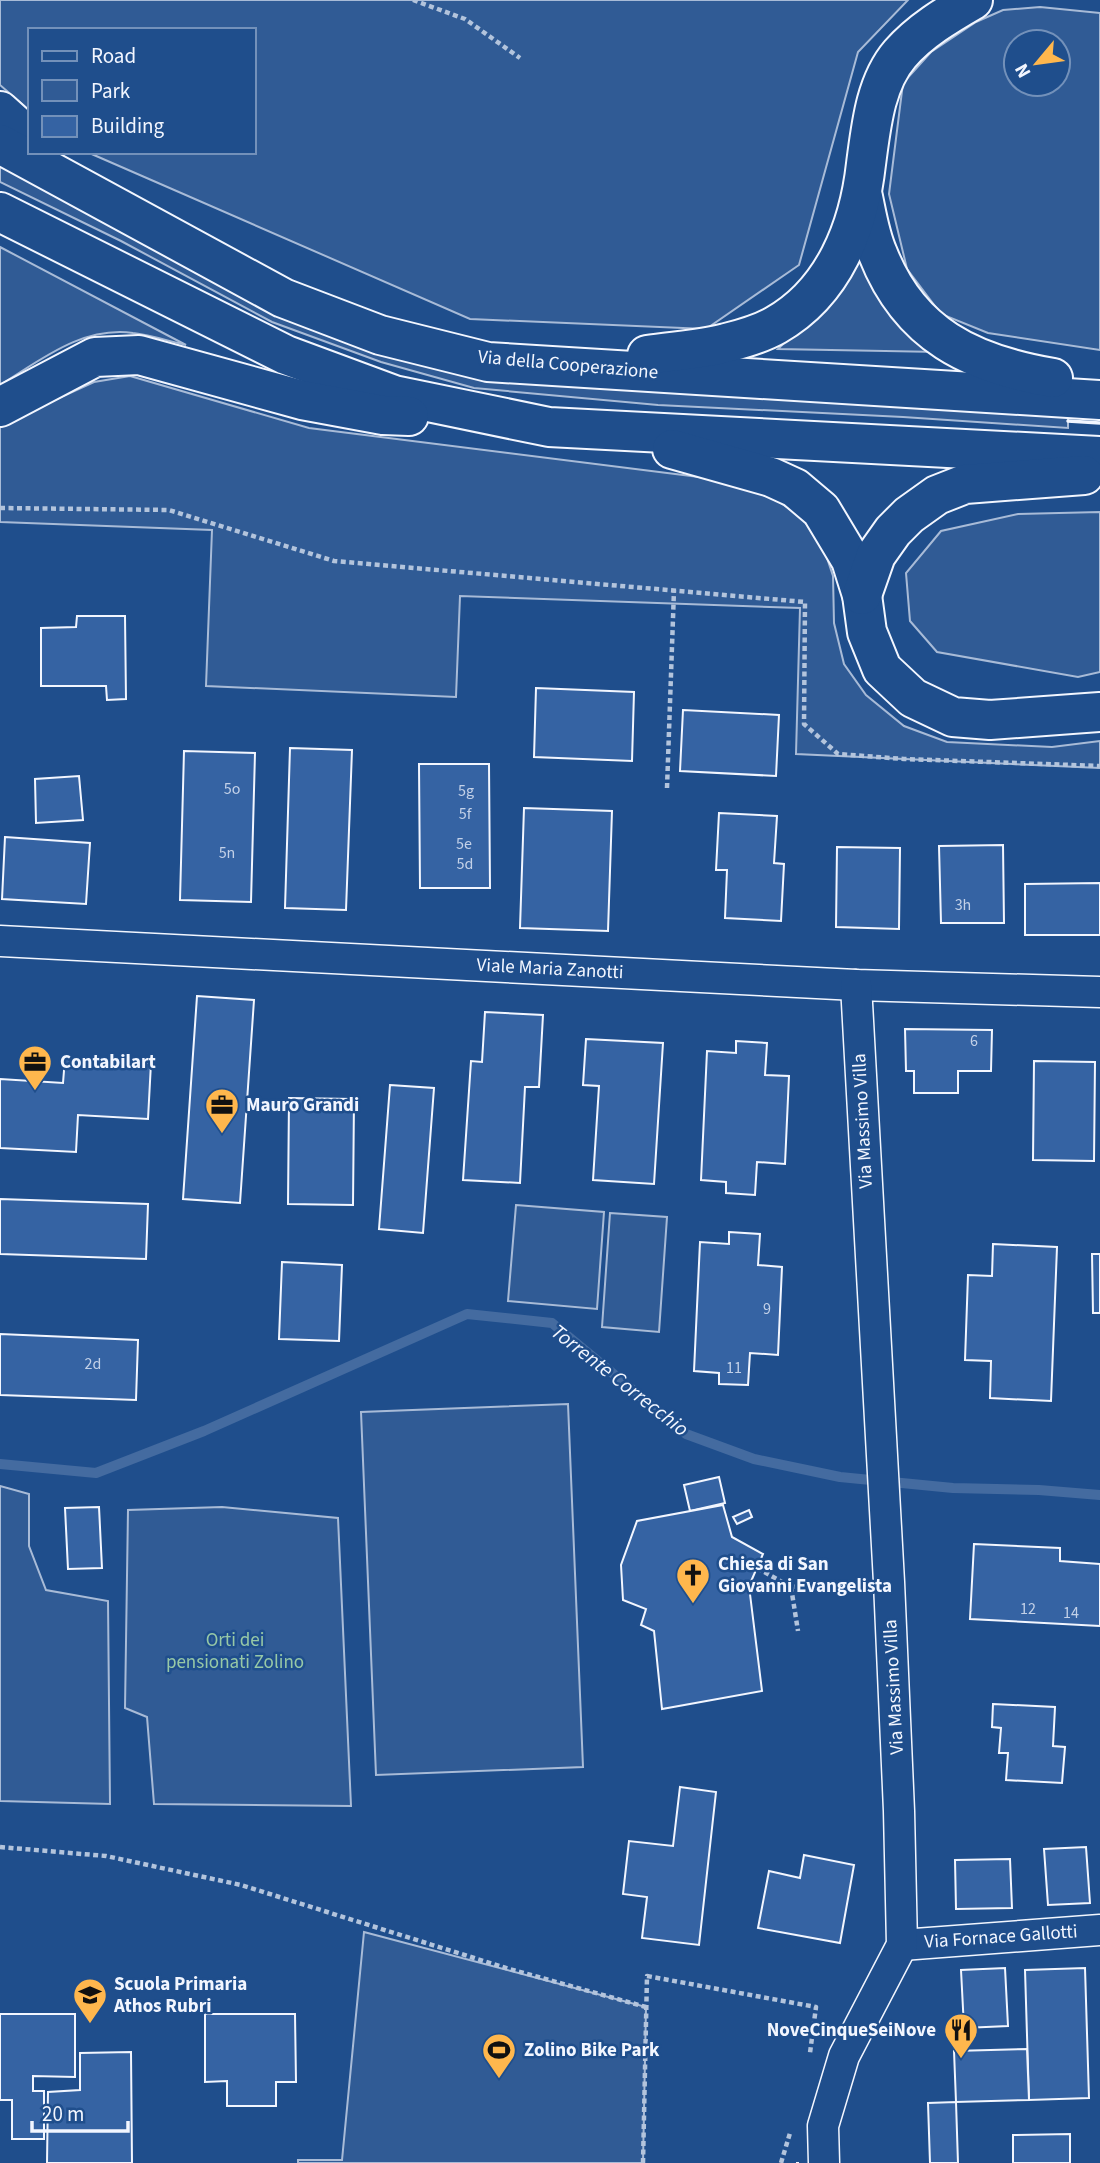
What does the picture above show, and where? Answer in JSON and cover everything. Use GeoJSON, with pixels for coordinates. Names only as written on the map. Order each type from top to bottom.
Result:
{"type":"FeatureCollection","features":[{"type":"Feature","properties":{"kind":"highway"},"geometry":{"type":"LineString","coordinates":[[488,362],[641,356],[725,344],[775,326],[807,303],[836,265],[850,237],[863,197],[871,121],[888,74],[899,55],[923,32],[973,0]]}},
{"type":"Feature","properties":{"kind":"highway"},"geometry":{"type":"LineString","coordinates":[[0,111],[28,136]]}},
{"type":"Feature","properties":{"kind":"highway","name":"Via della Cooperazione"},"geometry":{"type":"LineString","coordinates":[[0,144],[283,298],[380,335],[488,362],[1100,400]]}},
{"type":"Feature","properties":{"kind":"highway"},"geometry":{"type":"LineString","coordinates":[[49,154],[113,205]]}},
{"type":"Feature","properties":{"kind":"highway"},"geometry":{"type":"LineString","coordinates":[[863,197],[877,252],[894,289],[928,329],[968,355],[1018,372],[1100,386]]}},
{"type":"Feature","properties":{"kind":"highway"},"geometry":{"type":"LineString","coordinates":[[0,212],[286,355],[394,395],[540,426],[667,448],[771,477],[795,488],[821,510],[850,560],[862,595],[867,632],[882,668],[914,698],[953,717],[990,720],[1100,712]]}},
{"type":"Feature","properties":{"kind":"highway"},"geometry":{"type":"LineString","coordinates":[[0,407],[95,357],[139,355],[302,400],[383,415],[1100,456]]}},
{"type":"Feature","properties":{"kind":"highway"},"geometry":{"type":"LineString","coordinates":[[862,595],[876,555],[893,531],[909,515],[937,495],[965,484],[1100,473]]}},
{"type":"Feature","properties":{"kind":"street","name":"Viale Maria Zanotti"},"geometry":{"type":"LineString","coordinates":[[0,941],[856,985],[1100,992]]}},
{"type":"Feature","properties":{"kind":"street","name":"Via Massimo Villa"},"geometry":{"type":"LineString","coordinates":[[824,2163],[823,2126],[844,2056],[902,1945],[886,1519],[856,985]]}},
{"type":"Feature","properties":{"kind":"street","name":"Via Fornace Gallotti"},"geometry":{"type":"LineString","coordinates":[[902,1945],[1100,1930]]}},
{"type":"Feature","properties":{"kind":"path"},"geometry":{"type":"LineString","coordinates":[[412,0],[465,19],[520,58]]}},
{"type":"Feature","properties":{"kind":"path"},"geometry":{"type":"LineString","coordinates":[[0,508],[169,510],[334,561],[804,602],[804,724],[838,754],[1100,766]]}},
{"type":"Feature","properties":{"kind":"path"},"geometry":{"type":"LineString","coordinates":[[667,788],[674,590]]}},
{"type":"Feature","properties":{"kind":"path"},"geometry":{"type":"LineString","coordinates":[[757,1568],[790,1587],[862,1583]]}},
{"type":"Feature","properties":{"kind":"path"},"geometry":{"type":"LineString","coordinates":[[790,1587],[797,1631]]}},
{"type":"Feature","properties":{"kind":"path"},"geometry":{"type":"LineString","coordinates":[[0,1847],[106,1856],[241,1885],[493,1965],[646,2007]]}},
{"type":"Feature","properties":{"kind":"path"},"geometry":{"type":"LineString","coordinates":[[643,2163],[647,1976],[816,2007],[811,2049]]}},
{"type":"Feature","properties":{"kind":"path"},"geometry":{"type":"LineString","coordinates":[[781,2163],[793,2125]]}},
{"type":"Feature","properties":{"kind":"green space"},"geometry":{"type":"Polygon","coordinates":[[[0,0],[908,0],[858,52],[799,265],[706,329],[470,319],[92,154],[256,154],[256,28],[28,28],[28,109],[0,85],[0,0]]]}},
{"type":"Feature","properties":{"kind":"green space"},"geometry":{"type":"Polygon","coordinates":[[[1040,7],[1100,13],[1100,350],[988,333],[941,314],[907,269],[889,194],[903,83],[931,52],[976,22],[1003,10],[1040,7]]]}},
{"type":"Feature","properties":{"kind":"green space"},"geometry":{"type":"Polygon","coordinates":[[[0,166],[385,348],[1068,413],[1068,428],[658,405],[474,388],[381,362],[272,322],[121,241],[0,182],[0,166]]]}},
{"type":"Feature","properties":{"kind":"green space"},"geometry":{"type":"Polygon","coordinates":[[[0,247],[186,345],[133,333],[96,335],[63,347],[0,385],[0,247]]]}},
{"type":"Feature","properties":{"kind":"green space"},"geometry":{"type":"Polygon","coordinates":[[[862,249],[938,352],[778,349],[830,299],[862,249]]]}},
{"type":"Feature","properties":{"kind":"green space"},"geometry":{"type":"Polygon","coordinates":[[[130,376],[309,428],[699,477],[763,491],[800,516],[822,543],[833,576],[834,623],[844,664],[866,695],[904,726],[947,742],[1052,747],[1100,741],[1100,768],[796,754],[800,608],[460,596],[456,697],[206,686],[212,530],[0,522],[0,425],[94,382],[130,376]]]}},
{"type":"Feature","properties":{"kind":"green space"},"geometry":{"type":"Polygon","coordinates":[[[1100,512],[1100,672],[1078,677],[937,652],[910,621],[906,573],[941,531],[1018,514],[1100,512]]]}},
{"type":"Feature","properties":{"kind":"green space"},"geometry":{"type":"Polygon","coordinates":[[[516,1205],[604,1212],[597,1309],[508,1301],[516,1205]]]}},
{"type":"Feature","properties":{"kind":"green space"},"geometry":{"type":"Polygon","coordinates":[[[610,1213],[667,1217],[659,1332],[602,1327],[610,1213]]]}},
{"type":"Feature","properties":{"kind":"green space"},"geometry":{"type":"Polygon","coordinates":[[[568,1404],[583,1767],[376,1775],[361,1412],[568,1404]]]}},
{"type":"Feature","properties":{"kind":"green space","name":"Orti dei pensionati Zolino"},"geometry":{"type":"Polygon","coordinates":[[[0,1486],[29,1494],[29,1546],[46,1590],[108,1601],[110,1804],[0,1801],[0,1486]]]}},
{"type":"Feature","properties":{"kind":"green space","name":"Orti dei pensionati Zolino"},"geometry":{"type":"Polygon","coordinates":[[[222,1507],[338,1518],[351,1806],[154,1804],[147,1717],[125,1708],[128,1510],[222,1507]]]}},
{"type":"Feature","properties":{"kind":"green space","name":"Zolino Bike Park"},"geometry":{"type":"Polygon","coordinates":[[[364,1932],[646,2007],[643,2163],[298,2163],[298,2160],[342,2160],[364,1932]]]}},
{"type":"Feature","properties":{"kind":"building"},"geometry":{"type":"Polygon","coordinates":[[[77,616],[125,616],[126,699],[107,700],[106,686],[41,686],[41,628],[76,627],[77,616]]]}},
{"type":"Feature","properties":{"kind":"building"},"geometry":{"type":"Polygon","coordinates":[[[536,688],[634,692],[632,761],[534,757],[536,688]]]}},
{"type":"Feature","properties":{"kind":"building"},"geometry":{"type":"Polygon","coordinates":[[[683,710],[779,715],[776,776],[680,771],[683,710]]]}},
{"type":"Feature","properties":{"kind":"building"},"geometry":{"type":"Polygon","coordinates":[[[290,748],[352,750],[346,910],[285,908],[290,748]]]}},
{"type":"Feature","properties":{"kind":"building"},"geometry":{"type":"Polygon","coordinates":[[[184,751],[255,753],[251,902],[180,900],[184,751]]]}},
{"type":"Feature","properties":{"kind":"building"},"geometry":{"type":"Polygon","coordinates":[[[419,764],[489,764],[490,888],[420,888],[419,764]]]}},
{"type":"Feature","properties":{"kind":"building"},"geometry":{"type":"Polygon","coordinates":[[[79,776],[83,820],[36,823],[35,779],[79,776]]]}},
{"type":"Feature","properties":{"kind":"building"},"geometry":{"type":"Polygon","coordinates":[[[524,808],[612,811],[608,931],[520,928],[524,808]]]}},
{"type":"Feature","properties":{"kind":"building"},"geometry":{"type":"Polygon","coordinates":[[[719,813],[777,816],[774,863],[784,864],[781,921],[725,918],[727,870],[716,870],[719,813]]]}},
{"type":"Feature","properties":{"kind":"building"},"geometry":{"type":"Polygon","coordinates":[[[5,837],[90,843],[86,904],[2,899],[5,837]]]}},
{"type":"Feature","properties":{"kind":"building"},"geometry":{"type":"Polygon","coordinates":[[[1003,845],[1004,923],[941,923],[939,846],[1003,845]]]}},
{"type":"Feature","properties":{"kind":"building"},"geometry":{"type":"Polygon","coordinates":[[[837,847],[900,848],[899,929],[836,927],[837,847]]]}},
{"type":"Feature","properties":{"kind":"building"},"geometry":{"type":"Polygon","coordinates":[[[1100,883],[1100,935],[1025,935],[1025,884],[1100,883]]]}},
{"type":"Feature","properties":{"kind":"building"},"geometry":{"type":"Polygon","coordinates":[[[197,996],[254,1000],[240,1203],[183,1199],[197,996]]]}},
{"type":"Feature","properties":{"kind":"building"},"geometry":{"type":"Polygon","coordinates":[[[485,1012],[543,1015],[539,1087],[525,1087],[520,1183],[463,1180],[471,1061],[482,1062],[485,1012]]]}},
{"type":"Feature","properties":{"kind":"building"},"geometry":{"type":"Polygon","coordinates":[[[905,1029],[992,1030],[991,1071],[958,1071],[958,1093],[914,1093],[914,1071],[906,1071],[905,1029]]]}},
{"type":"Feature","properties":{"kind":"building"},"geometry":{"type":"Polygon","coordinates":[[[586,1039],[663,1043],[654,1184],[593,1180],[599,1086],[583,1085],[586,1039]]]}},
{"type":"Feature","properties":{"kind":"building"},"geometry":{"type":"Polygon","coordinates":[[[736,1041],[767,1043],[765,1075],[789,1076],[785,1164],[757,1162],[755,1195],[726,1193],[726,1182],[701,1180],[707,1051],[736,1053],[736,1041]]]}},
{"type":"Feature","properties":{"kind":"building"},"geometry":{"type":"Polygon","coordinates":[[[65,1058],[151,1063],[148,1119],[78,1115],[76,1152],[0,1148],[0,1079],[63,1083],[65,1058]]]}},
{"type":"Feature","properties":{"kind":"building"},"geometry":{"type":"Polygon","coordinates":[[[1034,1061],[1095,1062],[1094,1161],[1033,1160],[1034,1061]]]}},
{"type":"Feature","properties":{"kind":"building"},"geometry":{"type":"Polygon","coordinates":[[[390,1085],[434,1088],[423,1233],[379,1229],[390,1085]]]}},
{"type":"Feature","properties":{"kind":"building"},"geometry":{"type":"Polygon","coordinates":[[[289,1098],[354,1099],[353,1205],[288,1204],[289,1098]]]}},
{"type":"Feature","properties":{"kind":"building"},"geometry":{"type":"Polygon","coordinates":[[[0,1199],[148,1204],[146,1259],[0,1254],[0,1199]]]}},
{"type":"Feature","properties":{"kind":"building"},"geometry":{"type":"Polygon","coordinates":[[[729,1232],[760,1234],[758,1265],[782,1267],[778,1355],[750,1353],[748,1385],[719,1384],[719,1373],[694,1371],[700,1242],[729,1244],[729,1232]]]}},
{"type":"Feature","properties":{"kind":"building"},"geometry":{"type":"Polygon","coordinates":[[[993,1244],[1057,1247],[1051,1401],[990,1398],[991,1361],[965,1360],[968,1275],[992,1276],[993,1244]]]}},
{"type":"Feature","properties":{"kind":"building"},"geometry":{"type":"Polygon","coordinates":[[[1092,1254],[1100,1254],[1100,1313],[1093,1313],[1092,1254]]]}},
{"type":"Feature","properties":{"kind":"building"},"geometry":{"type":"Polygon","coordinates":[[[282,1262],[342,1265],[339,1341],[279,1339],[282,1262]]]}},
{"type":"Feature","properties":{"kind":"building"},"geometry":{"type":"Polygon","coordinates":[[[0,1334],[138,1340],[136,1400],[0,1395],[0,1334]]]}},
{"type":"Feature","properties":{"kind":"building"},"geometry":{"type":"Polygon","coordinates":[[[719,1477],[725,1503],[690,1511],[684,1485],[719,1477]]]}},
{"type":"Feature","properties":{"kind":"building","name":"Chiesa di San Giovanni Evangelista"},"geometry":{"type":"Polygon","coordinates":[[[723,1505],[732,1537],[763,1554],[749,1586],[762,1691],[662,1709],[654,1631],[641,1625],[646,1609],[623,1600],[621,1565],[637,1521],[723,1505]]]}},
{"type":"Feature","properties":{"kind":"building"},"geometry":{"type":"Polygon","coordinates":[[[99,1507],[102,1568],[68,1569],[65,1508],[99,1507]]]}},
{"type":"Feature","properties":{"kind":"building"},"geometry":{"type":"Polygon","coordinates":[[[749,1510],[752,1517],[737,1524],[733,1517],[749,1510]]]}},
{"type":"Feature","properties":{"kind":"building"},"geometry":{"type":"Polygon","coordinates":[[[974,1544],[1060,1548],[1060,1561],[1100,1564],[1100,1626],[970,1619],[974,1544]]]}},
{"type":"Feature","properties":{"kind":"building"},"geometry":{"type":"Polygon","coordinates":[[[993,1704],[1055,1707],[1053,1746],[1065,1747],[1062,1783],[1006,1780],[1008,1753],[999,1753],[1001,1728],[992,1727],[993,1704]]]}},
{"type":"Feature","properties":{"kind":"building"},"geometry":{"type":"Polygon","coordinates":[[[680,1787],[716,1792],[699,1945],[642,1938],[647,1897],[623,1894],[629,1841],[673,1846],[680,1787]]]}},
{"type":"Feature","properties":{"kind":"building"},"geometry":{"type":"Polygon","coordinates":[[[1086,1847],[1090,1903],[1048,1905],[1044,1849],[1086,1847]]]}},
{"type":"Feature","properties":{"kind":"building"},"geometry":{"type":"Polygon","coordinates":[[[804,1855],[854,1865],[840,1943],[758,1928],[769,1871],[800,1878],[804,1855]]]}},
{"type":"Feature","properties":{"kind":"building"},"geometry":{"type":"Polygon","coordinates":[[[1010,1859],[1012,1908],[956,1909],[955,1860],[1010,1859]]]}},
{"type":"Feature","properties":{"kind":"building"},"geometry":{"type":"Polygon","coordinates":[[[1005,1968],[1008,2026],[964,2028],[961,1970],[1005,1968]]]}},
{"type":"Feature","properties":{"kind":"building"},"geometry":{"type":"Polygon","coordinates":[[[1085,1968],[1089,2098],[1029,2100],[1025,1970],[1085,1968]]]}},
{"type":"Feature","properties":{"kind":"building"},"geometry":{"type":"Polygon","coordinates":[[[0,2014],[75,2014],[75,2077],[33,2076],[33,2091],[44,2091],[44,2139],[12,2139],[12,2100],[0,2100],[0,2014]]]}},
{"type":"Feature","properties":{"kind":"building"},"geometry":{"type":"Polygon","coordinates":[[[205,2014],[295,2014],[296,2082],[276,2082],[276,2106],[227,2106],[227,2081],[205,2082],[205,2014]]]}},
{"type":"Feature","properties":{"kind":"building"},"geometry":{"type":"Polygon","coordinates":[[[1027,2049],[1029,2100],[956,2102],[954,2051],[1027,2049]]]}},
{"type":"Feature","properties":{"kind":"building"},"geometry":{"type":"Polygon","coordinates":[[[131,2052],[132,2163],[47,2163],[48,2092],[80,2090],[80,2053],[131,2052]]]}},
{"type":"Feature","properties":{"kind":"building"},"geometry":{"type":"Polygon","coordinates":[[[956,2102],[958,2163],[930,2163],[928,2103],[956,2102]]]}},
{"type":"Feature","properties":{"kind":"building"},"geometry":{"type":"Polygon","coordinates":[[[1070,2134],[1070,2163],[1013,2163],[1013,2135],[1070,2134]]]}},
{"type":"Feature","properties":{"kind":"waterway","name":"Torrente Correcchio"},"geometry":{"type":"LineString","coordinates":[[0,1464],[96,1473],[204,1431],[467,1314],[552,1323],[686,1434],[754,1459],[840,1477],[953,1488],[1100,1495]]}},
{"type":"Feature","properties":{"kind":"wall"},"geometry":{"type":"LineString","coordinates":[[1068,421],[1100,423]]}},
{"type":"Feature","properties":{"kind":"place","name":"Contabilart"},"geometry":{"type":"Point","coordinates":[35,1092]}},
{"type":"Feature","properties":{"kind":"place","name":"Mauro Grandi"},"geometry":{"type":"Point","coordinates":[222,1135]}},
{"type":"Feature","properties":{"kind":"place","name":"Chiesa di San Giovanni Evangelista"},"geometry":{"type":"Point","coordinates":[693,1605]}},
{"type":"Feature","properties":{"kind":"place","name":"Scuola Primaria Athos Rubri"},"geometry":{"type":"Point","coordinates":[90,2025]}},
{"type":"Feature","properties":{"kind":"place","name":"NoveCinqueSeiNove"},"geometry":{"type":"Point","coordinates":[961,2060]}},
{"type":"Feature","properties":{"kind":"place","name":"Zolino Bike Park"},"geometry":{"type":"Point","coordinates":[499,2080]}}]}
